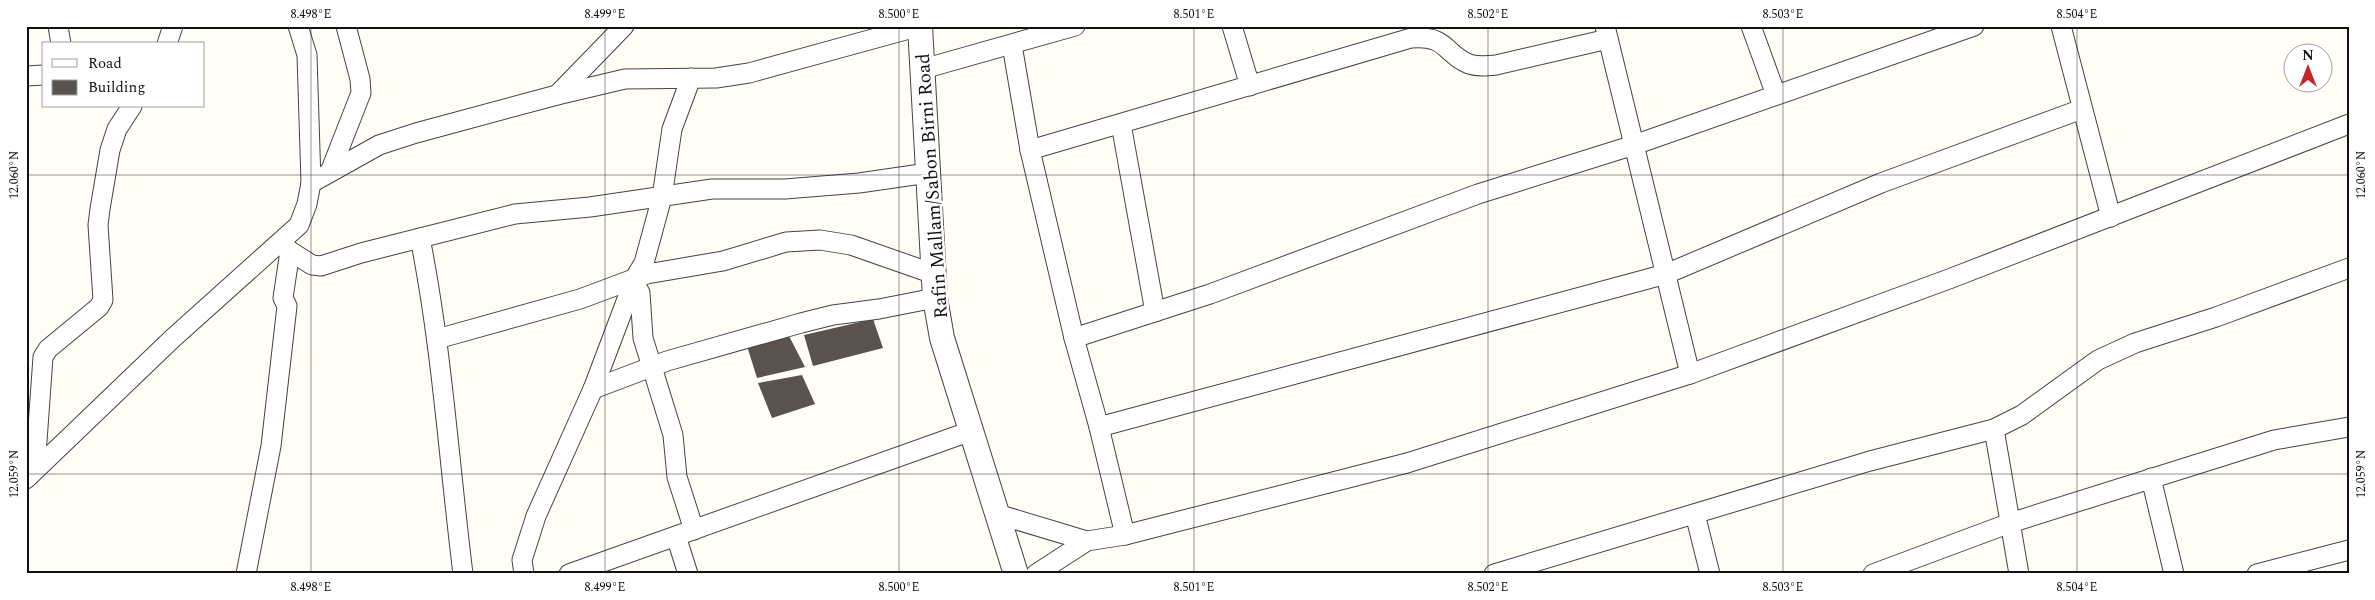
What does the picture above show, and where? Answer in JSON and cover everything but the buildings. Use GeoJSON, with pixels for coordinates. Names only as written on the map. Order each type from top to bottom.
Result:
{"type":"FeatureCollection","features":[{"type":"Feature","properties":{"kind":"street"},"geometry":{"type":"LineString","coordinates":[[58,26],[61,42]]}},
{"type":"Feature","properties":{"kind":"street"},"geometry":{"type":"LineString","coordinates":[[168,42],[173,26]]}},
{"type":"Feature","properties":{"kind":"street"},"geometry":{"type":"LineString","coordinates":[[30,474],[172,339],[284,247],[299,225],[307,204],[311,183],[306,56],[298,26]]}},
{"type":"Feature","properties":{"kind":"street"},"geometry":{"type":"LineString","coordinates":[[330,172],[361,93],[360,79],[346,26]]}},
{"type":"Feature","properties":{"kind":"street"},"geometry":{"type":"LineString","coordinates":[[557,95],[624,26]]}},
{"type":"Feature","properties":{"kind":"street"},"geometry":{"type":"LineString","coordinates":[[311,183],[388,142],[557,95],[625,79],[716,78],[749,73],[920,26]]}},
{"type":"Feature","properties":{"kind":"street","name":"Rafin Mallam/Sabon Birni Road"},"geometry":{"type":"LineString","coordinates":[[920,26],[935,298],[942,338],[1017,573]]}},
{"type":"Feature","properties":{"kind":"street"},"geometry":{"type":"LineString","coordinates":[[923,69],[1075,26]]}},
{"type":"Feature","properties":{"kind":"street"},"geometry":{"type":"LineString","coordinates":[[1232,26],[1250,86]]}},
{"type":"Feature","properties":{"kind":"street"},"geometry":{"type":"LineString","coordinates":[[1752,26],[1776,95]]}},
{"type":"Feature","properties":{"kind":"street"},"geometry":{"type":"LineString","coordinates":[[1074,338],[1210,294],[1478,194],[1634,145],[1974,26]]}},
{"type":"Feature","properties":{"kind":"street"},"geometry":{"type":"LineString","coordinates":[[2061,26],[2111,217]]}},
{"type":"Feature","properties":{"kind":"street"},"geometry":{"type":"LineString","coordinates":[[1030,150],[1411,38],[1424,37],[1443,43],[1460,59],[1480,66],[1496,65],[1606,33],[1690,374]]}},
{"type":"Feature","properties":{"kind":"street"},"geometry":{"type":"LineString","coordinates":[[1012,45],[1030,150],[1074,338],[1099,427],[1125,535]]}},
{"type":"Feature","properties":{"kind":"street"},"geometry":{"type":"LineString","coordinates":[[26,76],[42,75]]}},
{"type":"Feature","properties":{"kind":"street"},"geometry":{"type":"LineString","coordinates":[[524,574],[522,560],[536,516],[593,389],[635,280],[644,263],[662,197],[672,129],[691,78]]}},
{"type":"Feature","properties":{"kind":"street"},"geometry":{"type":"LineString","coordinates":[[30,474],[43,357],[48,349],[99,307],[102,300],[99,217],[110,150],[117,129],[131,108]]}},
{"type":"Feature","properties":{"kind":"street"},"geometry":{"type":"LineString","coordinates":[[1099,427],[1666,274],[1881,183],[2082,109]]}},
{"type":"Feature","properties":{"kind":"street"},"geometry":{"type":"LineString","coordinates":[[1120,124],[1155,312]]}},
{"type":"Feature","properties":{"kind":"street"},"geometry":{"type":"LineString","coordinates":[[1017,573],[1087,542],[1125,535],[1407,462],[1690,374],[1949,280],[2349,124]]}},
{"type":"Feature","properties":{"kind":"street"},"geometry":{"type":"LineString","coordinates":[[284,247],[312,265],[321,266],[515,214],[590,207],[712,189],[785,190],[850,184],[928,173]]}},
{"type":"Feature","properties":{"kind":"street"},"geometry":{"type":"LineString","coordinates":[[420,238],[433,303],[463,574]]}},
{"type":"Feature","properties":{"kind":"street"},"geometry":{"type":"LineString","coordinates":[[437,339],[580,299],[666,270],[722,261],[786,242],[820,240],[851,245],[934,274]]}},
{"type":"Feature","properties":{"kind":"street"},"geometry":{"type":"LineString","coordinates":[[246,574],[271,446],[286,306],[283,298],[284,247]]}},
{"type":"Feature","properties":{"kind":"street"},"geometry":{"type":"LineString","coordinates":[[1494,574],[1870,461],[1994,429],[2022,415],[2098,360],[2127,347],[2349,268]]}},
{"type":"Feature","properties":{"kind":"street"},"geometry":{"type":"LineString","coordinates":[[635,280],[640,293],[641,326],[673,435],[677,477],[694,530]]}},
{"type":"Feature","properties":{"kind":"street"},"geometry":{"type":"LineString","coordinates":[[593,389],[653,366],[833,315],[879,309],[935,298]]}},
{"type":"Feature","properties":{"kind":"street"},"geometry":{"type":"LineString","coordinates":[[1873,574],[2010,523],[2274,440],[2349,427]]}},
{"type":"Feature","properties":{"kind":"street"},"geometry":{"type":"LineString","coordinates":[[1994,429],[2019,574]]}},
{"type":"Feature","properties":{"kind":"street"},"geometry":{"type":"LineString","coordinates":[[576,573],[971,430]]}},
{"type":"Feature","properties":{"kind":"street"},"geometry":{"type":"LineString","coordinates":[[2152,478],[2174,574]]}},
{"type":"Feature","properties":{"kind":"street"},"geometry":{"type":"LineString","coordinates":[[997,514],[1087,542]]}},
{"type":"Feature","properties":{"kind":"street"},"geometry":{"type":"LineString","coordinates":[[1695,514],[1710,574]]}},
{"type":"Feature","properties":{"kind":"street"},"geometry":{"type":"LineString","coordinates":[[676,536],[688,574]]}},
{"type":"Feature","properties":{"kind":"street"},"geometry":{"type":"LineString","coordinates":[[2258,574],[2349,550]]}}]}
